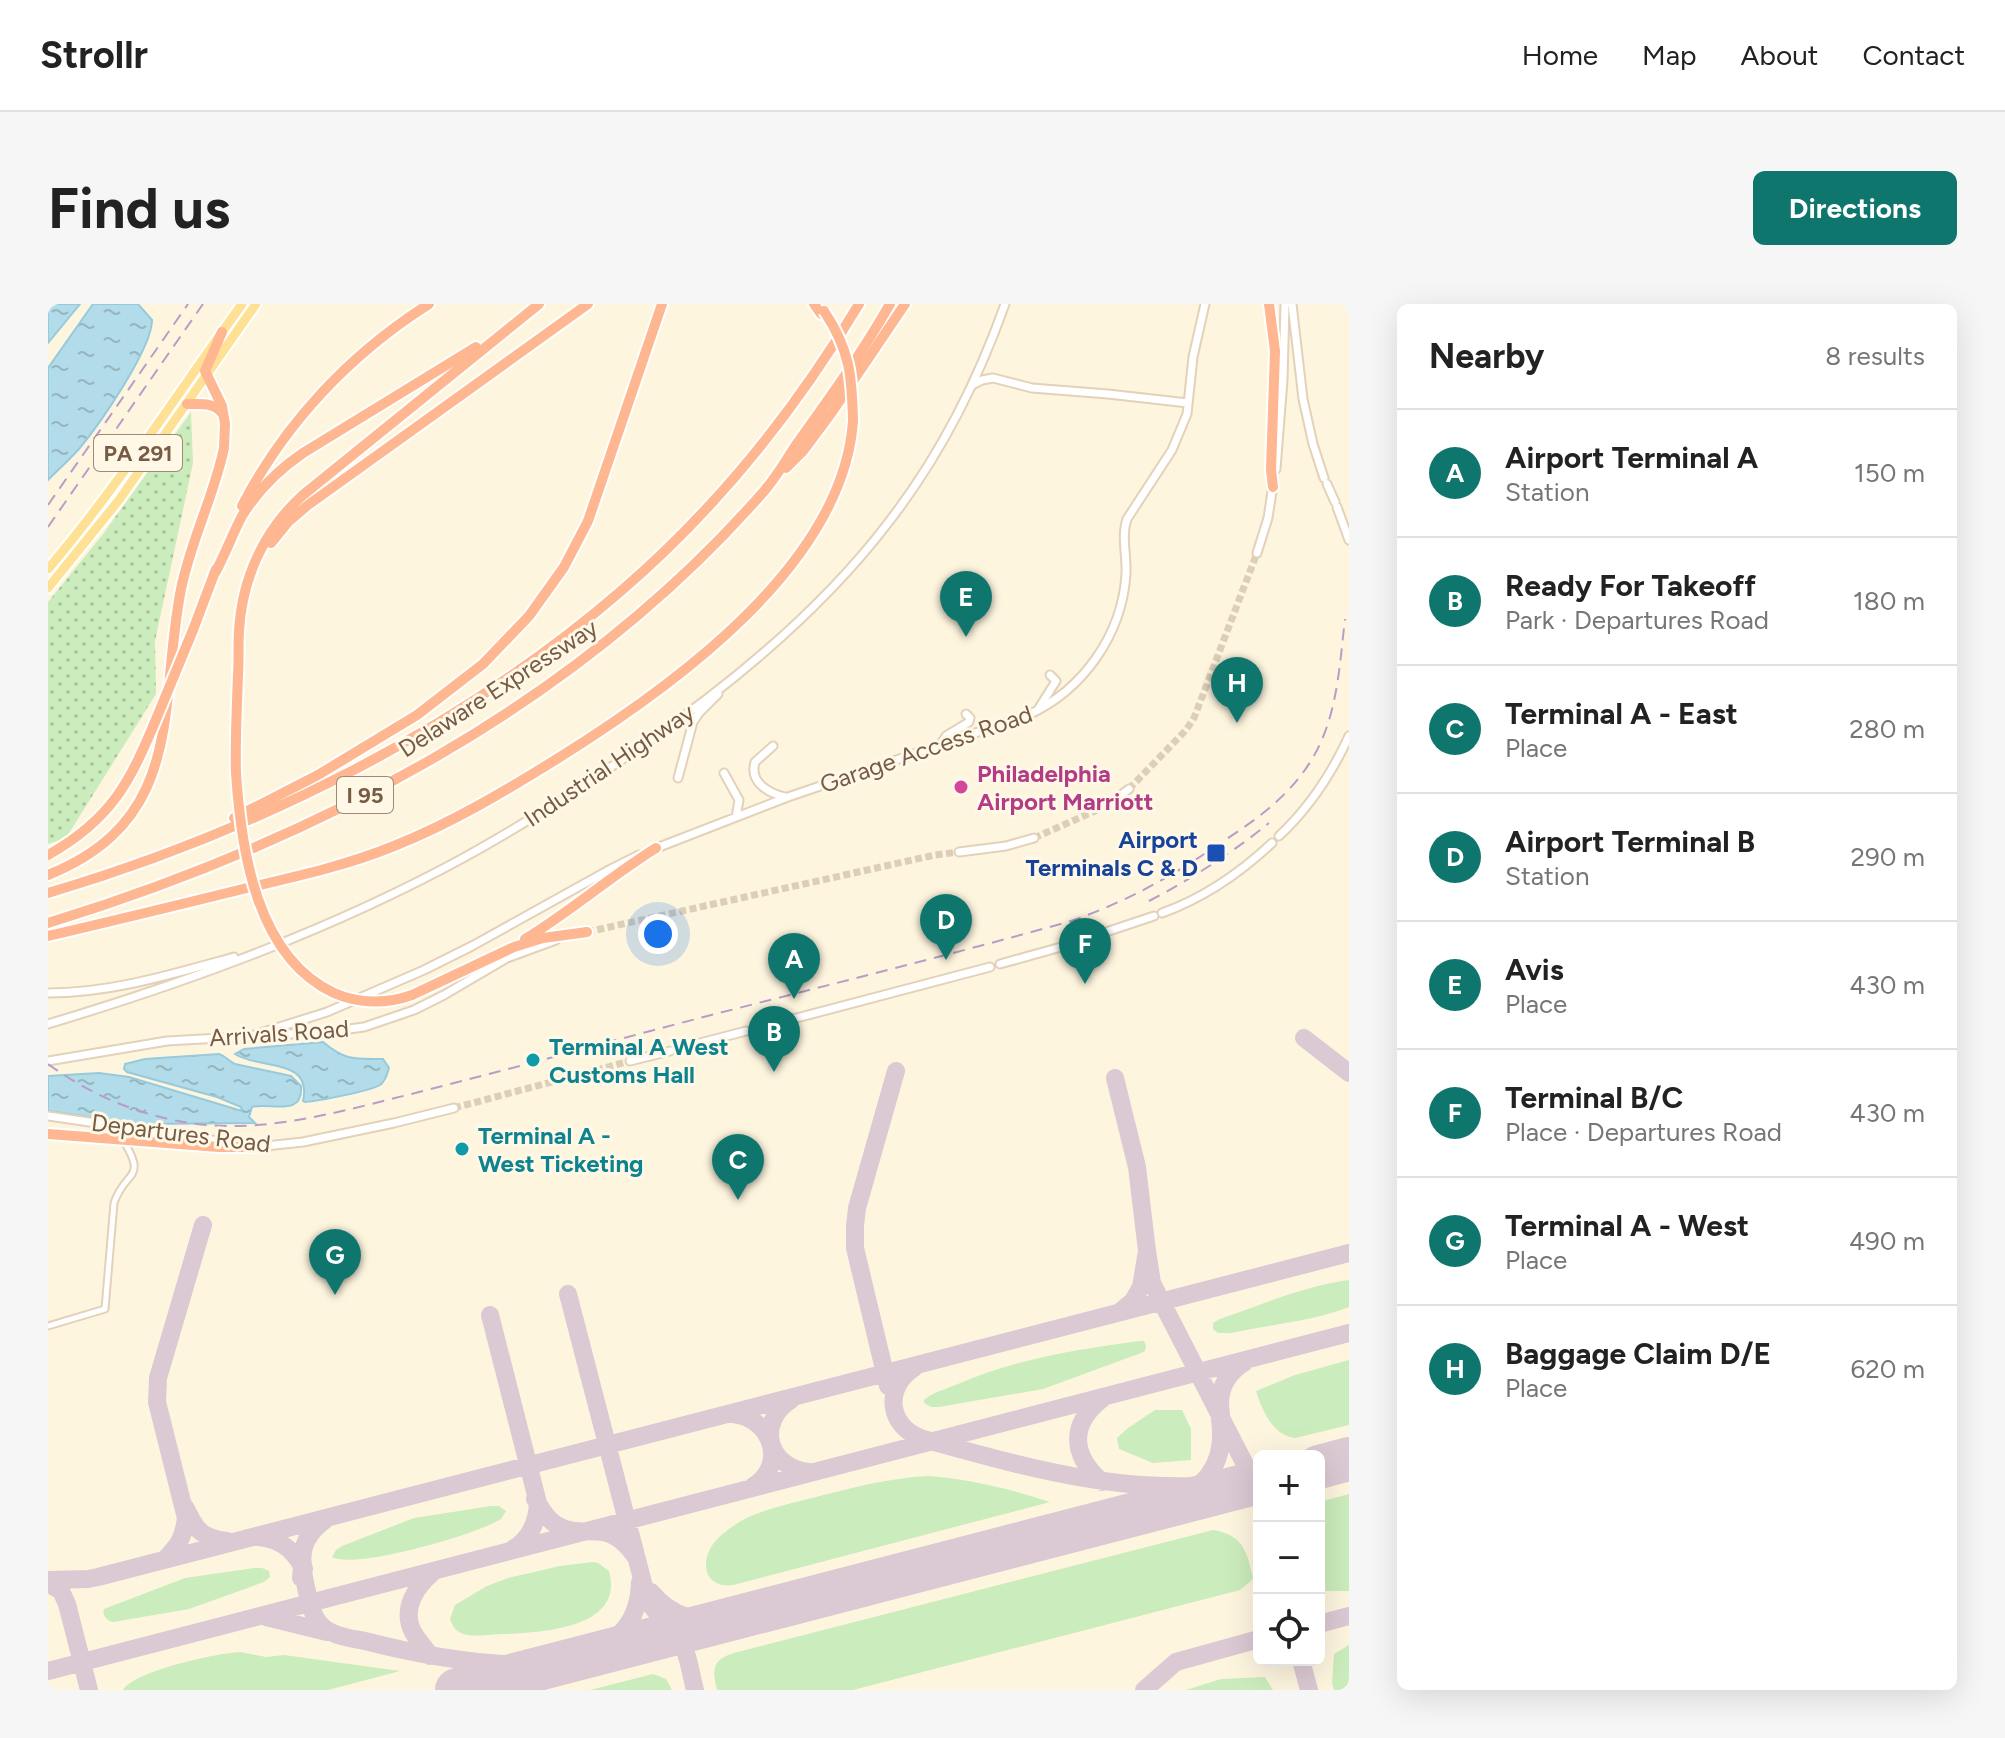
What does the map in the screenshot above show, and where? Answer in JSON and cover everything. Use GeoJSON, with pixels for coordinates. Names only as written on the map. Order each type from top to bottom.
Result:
{"type":"FeatureCollection","features":[{"type":"Feature","properties":{"kind":"highway"},"geometry":{"type":"LineString","coordinates":[[48,855],[90,827],[124,788],[140,759],[226,540],[249,493],[271,458],[298,420],[359,356],[429,304]]}},
{"type":"Feature","properties":{"kind":"highway"},"geometry":{"type":"LineString","coordinates":[[215,573],[247,509],[265,485],[286,465],[457,359],[536,304]]}},
{"type":"Feature","properties":{"kind":"highway"},"geometry":{"type":"LineString","coordinates":[[536,304],[295,502],[261,548],[247,580],[240,614],[238,666],[236,773],[249,869],[266,919],[286,954],[312,979],[340,995],[378,1002],[412,995],[506,950],[557,919],[656,848]]}},
{"type":"Feature","properties":{"kind":"highway"},"geometry":{"type":"LineString","coordinates":[[238,666],[251,583],[263,554],[282,528],[308,505],[588,304]]}},
{"type":"Feature","properties":{"kind":"highway"},"geometry":{"type":"LineString","coordinates":[[179,847],[311,779],[401,725],[475,671],[521,625],[564,567],[588,521],[662,304]]}},
{"type":"Feature","properties":{"kind":"highway","name":"Delaware Expressway"},"geometry":{"type":"LineString","coordinates":[[48,893],[179,847],[285,802],[398,745],[537,658],[622,590],[675,541],[742,469],[800,393],[859,304]]}},
{"type":"Feature","properties":{"kind":"highway","name":"Delaware Expressway"},"geometry":{"type":"LineString","coordinates":[[48,923],[139,893],[252,849],[385,785],[469,737],[571,669],[649,607],[702,557],[768,486],[839,386],[890,304]]}},
{"type":"Feature","properties":{"kind":"highway"},"geometry":{"type":"LineString","coordinates":[[768,486],[803,451],[905,304]]}},
{"type":"Feature","properties":{"kind":"highway"},"geometry":{"type":"LineString","coordinates":[[1269,304],[1275,345],[1273,487]]}},
{"type":"Feature","properties":{"kind":"highway"},"geometry":{"type":"LineString","coordinates":[[48,936],[313,872],[371,855],[416,837],[509,788],[581,744],[640,704],[696,660],[785,574],[811,537],[834,493],[849,451],[853,421],[849,364],[837,333],[819,308]]}},
{"type":"Feature","properties":{"kind":"highway"},"geometry":{"type":"LineString","coordinates":[[48,875],[77,861],[111,836],[131,814],[152,776],[163,740],[181,590],[225,442],[224,416],[219,398],[206,376],[222,332]]}},
{"type":"Feature","properties":{"kind":"highway"},"geometry":{"type":"LineString","coordinates":[[187,404],[216,406],[224,416]]}},
{"type":"Feature","properties":{"kind":"highway"},"geometry":{"type":"LineString","coordinates":[[506,950],[543,938],[587,932]]}},
{"type":"Feature","properties":{"kind":"highway"},"geometry":{"type":"LineString","coordinates":[[48,1134],[257,1147]]}},
{"type":"Feature","properties":{"kind":"main road","name":"PA 291"},"geometry":{"type":"LineString","coordinates":[[48,569],[122,476],[242,304]]}},
{"type":"Feature","properties":{"kind":"main road","name":"PA 291"},"geometry":{"type":"LineString","coordinates":[[48,588],[103,523],[256,304]]}},
{"type":"Feature","properties":{"kind":"street","name":"Industrial Highway"},"geometry":{"type":"LineString","coordinates":[[48,1024],[176,983],[337,920],[400,891],[506,834],[599,776],[669,727],[727,683],[814,607],[888,524],[929,464],[974,384],[1005,304]]}},
{"type":"Feature","properties":{"kind":"street","name":"Garage Access Road"},"geometry":{"type":"LineString","coordinates":[[254,1035],[327,1012],[432,966],[492,936],[626,860],[788,797],[1022,717],[1060,696],[1094,661],[1109,637],[1121,607],[1125,585],[1126,523],[1174,446],[1187,414],[1195,349],[1205,304]]}},
{"type":"Feature","properties":{"kind":"street"},"geometry":{"type":"LineString","coordinates":[[1257,553],[1268,518],[1273,487],[1283,380],[1285,304]]}},
{"type":"Feature","properties":{"kind":"street"},"geometry":{"type":"LineString","coordinates":[[1292,304],[1303,399],[1313,444],[1349,540]]}},
{"type":"Feature","properties":{"kind":"street"},"geometry":{"type":"LineString","coordinates":[[974,384],[993,378],[1032,388],[1188,403]]}},
{"type":"Feature","properties":{"kind":"street"},"geometry":{"type":"LineString","coordinates":[[1038,710],[1056,681],[1050,675]]}},
{"type":"Feature","properties":{"kind":"street"},"geometry":{"type":"LineString","coordinates":[[678,778],[695,719],[727,683]]}},
{"type":"Feature","properties":{"kind":"street"},"geometry":{"type":"LineString","coordinates":[[940,745],[946,736],[968,723],[970,719],[966,714]]}},
{"type":"Feature","properties":{"kind":"street"},"geometry":{"type":"LineString","coordinates":[[1279,836],[1317,791],[1349,736]]}},
{"type":"Feature","properties":{"kind":"street"},"geometry":{"type":"LineString","coordinates":[[773,746],[755,762],[754,775],[768,791],[788,797]]}},
{"type":"Feature","properties":{"kind":"street"},"geometry":{"type":"LineString","coordinates":[[724,773],[739,800],[736,817]]}},
{"type":"Feature","properties":{"kind":"street"},"geometry":{"type":"LineString","coordinates":[[1117,798],[1129,789]]}},
{"type":"Feature","properties":{"kind":"street"},"geometry":{"type":"LineString","coordinates":[[959,852],[1006,846],[1034,838]]}},
{"type":"Feature","properties":{"kind":"street"},"geometry":{"type":"LineString","coordinates":[[1162,913],[1222,883],[1251,863],[1272,843]]}},
{"type":"Feature","properties":{"kind":"street"},"geometry":{"type":"LineString","coordinates":[[1000,964],[1154,916]]}},
{"type":"Feature","properties":{"kind":"street","name":"Arrivals Road"},"geometry":{"type":"LineString","coordinates":[[48,1061],[167,1041],[338,1031],[378,1023],[428,1003],[513,955],[587,932]]}},
{"type":"Feature","properties":{"kind":"street"},"geometry":{"type":"LineString","coordinates":[[48,993],[83,992],[120,985],[270,947]]}},
{"type":"Feature","properties":{"kind":"street"},"geometry":{"type":"LineString","coordinates":[[755,1029],[990,967]]}},
{"type":"Feature","properties":{"kind":"street"},"geometry":{"type":"LineString","coordinates":[[681,1048],[746,1031]]}},
{"type":"Feature","properties":{"kind":"street"},"geometry":{"type":"LineString","coordinates":[[630,1061],[670,1051]]}},
{"type":"Feature","properties":{"kind":"street","name":"Departures Road"},"geometry":{"type":"LineString","coordinates":[[48,1116],[257,1147],[303,1142],[454,1108]]}},
{"type":"Feature","properties":{"kind":"street"},"geometry":{"type":"LineString","coordinates":[[48,1326],[105,1309],[114,1203],[135,1168],[133,1157],[123,1140]]}},
{"type":"Feature","properties":{"kind":"green space"},"geometry":{"type":"Polygon","coordinates":[[[191,412],[193,463],[155,641],[156,694],[66,838],[48,844],[48,602],[103,534],[191,412]]]}},
{"type":"Feature","properties":{"kind":"green space"},"geometry":{"type":"Polygon","coordinates":[[[1349,1280],[1349,1307],[1231,1333],[1218,1333],[1213,1329],[1213,1323],[1220,1319],[1316,1287],[1349,1280]]]}},
{"type":"Feature","properties":{"kind":"green space"},"geometry":{"type":"Polygon","coordinates":[[[1144,1341],[1145,1351],[1141,1353],[1043,1389],[939,1407],[924,1403],[936,1393],[1025,1361],[1144,1341]]]}},
{"type":"Feature","properties":{"kind":"green space"},"geometry":{"type":"Polygon","coordinates":[[[1349,1360],[1349,1425],[1295,1438],[1280,1432],[1265,1414],[1256,1391],[1295,1375],[1349,1360]]]}},
{"type":"Feature","properties":{"kind":"green space"},"geometry":{"type":"Polygon","coordinates":[[[1155,1410],[1182,1410],[1191,1429],[1191,1460],[1153,1463],[1119,1449],[1117,1438],[1155,1410]]]}},
{"type":"Feature","properties":{"kind":"green space"},"geometry":{"type":"Polygon","coordinates":[[[928,1476],[990,1485],[1050,1502],[733,1585],[717,1583],[708,1574],[706,1559],[713,1544],[749,1517],[855,1487],[928,1476]]]}},
{"type":"Feature","properties":{"kind":"green space"},"geometry":{"type":"Polygon","coordinates":[[[1349,1494],[1349,1591],[1325,1591],[1325,1500],[1349,1494]]]}},
{"type":"Feature","properties":{"kind":"green space"},"geometry":{"type":"Polygon","coordinates":[[[499,1506],[506,1511],[501,1519],[468,1533],[390,1555],[345,1560],[332,1557],[342,1546],[414,1518],[499,1506]]]}},
{"type":"Feature","properties":{"kind":"green space"},"geometry":{"type":"Polygon","coordinates":[[[1213,1530],[1231,1536],[1242,1546],[1253,1578],[1240,1590],[853,1690],[717,1690],[715,1666],[734,1653],[1213,1530]]]}},
{"type":"Feature","properties":{"kind":"green space"},"geometry":{"type":"Polygon","coordinates":[[[593,1562],[609,1571],[611,1590],[605,1605],[593,1616],[576,1624],[538,1631],[476,1636],[459,1632],[450,1619],[455,1605],[487,1586],[560,1566],[593,1562]]]}},
{"type":"Feature","properties":{"kind":"green space"},"geometry":{"type":"Polygon","coordinates":[[[254,1568],[269,1571],[270,1577],[264,1582],[189,1609],[113,1622],[104,1615],[104,1609],[185,1578],[254,1568]]]}},
{"type":"Feature","properties":{"kind":"green space"},"geometry":{"type":"Polygon","coordinates":[[[1349,1645],[1349,1690],[1334,1690],[1334,1654],[1349,1645]]]}},
{"type":"Feature","properties":{"kind":"green space"},"geometry":{"type":"Polygon","coordinates":[[[240,1652],[400,1671],[328,1690],[123,1690],[130,1683],[159,1670],[196,1659],[240,1652]]]}},
{"type":"Feature","properties":{"kind":"green space"},"geometry":{"type":"Polygon","coordinates":[[[653,1674],[666,1679],[672,1690],[590,1690],[653,1674]]]}},
{"type":"Feature","properties":{"kind":"green space"},"geometry":{"type":"Polygon","coordinates":[[[1265,1677],[1273,1690],[1186,1690],[1221,1679],[1265,1677]]]}},
{"type":"Feature","properties":{"kind":"water"},"geometry":{"type":"Polygon","coordinates":[[[48,304],[80,304],[48,343],[48,304]]]}},
{"type":"Feature","properties":{"kind":"water"},"geometry":{"type":"Polygon","coordinates":[[[93,304],[138,304],[152,320],[150,333],[134,367],[99,423],[79,449],[48,480],[48,368],[93,304]]]}},
{"type":"Feature","properties":{"kind":"water"},"geometry":{"type":"Polygon","coordinates":[[[323,1042],[351,1058],[383,1059],[389,1068],[385,1079],[380,1085],[366,1090],[305,1102],[300,1077],[292,1071],[235,1054],[244,1049],[323,1042]]]}},
{"type":"Feature","properties":{"kind":"water"},"geometry":{"type":"Polygon","coordinates":[[[219,1054],[235,1064],[291,1076],[301,1086],[297,1102],[284,1107],[252,1107],[249,1117],[255,1123],[139,1124],[48,1111],[48,1076],[99,1073],[129,1077],[242,1111],[241,1107],[217,1097],[124,1069],[125,1064],[145,1059],[219,1054]]]}},
{"type":"Feature","properties":{"kind":"taxiway"},"geometry":{"type":"LineString","coordinates":[[1304,1038],[1349,1073]]}},
{"type":"Feature","properties":{"kind":"taxiway"},"geometry":{"type":"LineString","coordinates":[[888,1386],[855,1248],[855,1226],[857,1208],[896,1071]]}},
{"type":"Feature","properties":{"kind":"taxiway"},"geometry":{"type":"LineString","coordinates":[[1115,1078],[1137,1167],[1147,1251],[1141,1287],[1133,1301],[1121,1311]]}},
{"type":"Feature","properties":{"kind":"taxiway"},"geometry":{"type":"LineString","coordinates":[[164,1560],[180,1541],[186,1518],[157,1402],[158,1378],[203,1225]]}},
{"type":"Feature","properties":{"kind":"taxiway"},"geometry":{"type":"LineString","coordinates":[[1147,1251],[1152,1283],[1253,1480]]}},
{"type":"Feature","properties":{"kind":"taxiway"},"geometry":{"type":"LineString","coordinates":[[48,1580],[98,1577],[1349,1253]]}},
{"type":"Feature","properties":{"kind":"taxiway"},"geometry":{"type":"LineString","coordinates":[[568,1294],[647,1598],[680,1639],[695,1690]]}},
{"type":"Feature","properties":{"kind":"taxiway"},"geometry":{"type":"LineString","coordinates":[[490,1315],[538,1503],[532,1530],[513,1549]]}},
{"type":"Feature","properties":{"kind":"taxiway"},"geometry":{"type":"LineString","coordinates":[[48,1671],[1349,1333]]}},
{"type":"Feature","properties":{"kind":"taxiway"},"geometry":{"type":"LineString","coordinates":[[1221,1414],[1220,1398],[1224,1384],[1232,1372],[1245,1362]]}},
{"type":"Feature","properties":{"kind":"taxiway"},"geometry":{"type":"LineString","coordinates":[[914,1368],[897,1386],[894,1406],[902,1426],[923,1439],[1089,1479],[1172,1486],[1253,1480]]}},
{"type":"Feature","properties":{"kind":"taxiway"},"geometry":{"type":"LineString","coordinates":[[1102,1482],[1084,1461],[1078,1440],[1084,1418],[1103,1398]]}},
{"type":"Feature","properties":{"kind":"taxiway"},"geometry":{"type":"LineString","coordinates":[[791,1400],[773,1420],[771,1442],[783,1462],[808,1472]]}},
{"type":"Feature","properties":{"kind":"taxiway"},"geometry":{"type":"LineString","coordinates":[[733,1414],[757,1424],[771,1444],[770,1467],[752,1487]]}},
{"type":"Feature","properties":{"kind":"taxiway"},"geometry":{"type":"LineString","coordinates":[[1162,1508],[1189,1493],[1209,1475],[1220,1451],[1220,1420]]}},
{"type":"Feature","properties":{"kind":"taxiway"},"geometry":{"type":"LineString","coordinates":[[535,1499],[555,1524],[576,1531],[604,1532],[624,1543],[635,1556]]}},
{"type":"Feature","properties":{"kind":"taxiway"},"geometry":{"type":"LineString","coordinates":[[185,1507],[200,1532],[227,1541]]}},
{"type":"Feature","properties":{"kind":"taxiway"},"geometry":{"type":"LineString","coordinates":[[304,1569],[302,1554],[306,1541],[325,1520]]}},
{"type":"Feature","properties":{"kind":"taxiway"},"geometry":{"type":"LineString","coordinates":[[259,1537],[279,1542],[289,1549],[302,1566],[301,1578]]}},
{"type":"Feature","properties":{"kind":"taxiway"},"geometry":{"type":"LineString","coordinates":[[302,1566],[316,1619],[335,1634],[459,1660],[554,1665]]}},
{"type":"Feature","properties":{"kind":"taxiway"},"geometry":{"type":"LineString","coordinates":[[430,1656],[412,1630],[409,1614],[412,1598],[432,1573]]}},
{"type":"Feature","properties":{"kind":"taxiway"},"geometry":{"type":"LineString","coordinates":[[587,1656],[626,1628],[636,1608],[640,1582]]}},
{"type":"Feature","properties":{"kind":"taxiway"},"geometry":{"type":"LineString","coordinates":[[48,1583],[61,1591],[67,1604],[89,1690]]}},
{"type":"Feature","properties":{"kind":"taxiway"},"geometry":{"type":"LineString","coordinates":[[651,1592],[678,1614],[698,1619],[733,1619]]}},
{"type":"Feature","properties":{"kind":"taxiway"},"geometry":{"type":"LineString","coordinates":[[1325,1622],[1349,1616]]}},
{"type":"Feature","properties":{"kind":"taxiway"},"geometry":{"type":"LineString","coordinates":[[266,1617],[327,1632]]}},
{"type":"Feature","properties":{"kind":"taxiway"},"geometry":{"type":"LineString","coordinates":[[1144,1690],[1176,1662],[1253,1641]]}},
{"type":"Feature","properties":{"kind":"taxiway"},"geometry":{"type":"LineString","coordinates":[[1303,1666],[1309,1690]]}},
{"type":"Feature","properties":{"kind":"runway"},"geometry":{"type":"LineString","coordinates":[[1325,1465],[1349,1459]]}},
{"type":"Feature","properties":{"kind":"runway"},"geometry":{"type":"LineString","coordinates":[[457,1690],[1253,1484]]}},
{"type":"Feature","properties":{"kind":"tunnel"},"geometry":{"type":"LineString","coordinates":[[1129,789],[1194,718],[1257,553]]}},
{"type":"Feature","properties":{"kind":"tunnel"},"geometry":{"type":"LineString","coordinates":[[1034,838],[1117,798]]}},
{"type":"Feature","properties":{"kind":"tunnel"},"geometry":{"type":"LineString","coordinates":[[587,932],[959,852]]}},
{"type":"Feature","properties":{"kind":"tunnel"},"geometry":{"type":"LineString","coordinates":[[454,1108],[630,1061]]}},
{"type":"Feature","properties":{"kind":"railway"},"geometry":{"type":"LineString","coordinates":[[48,505],[188,304]]}},
{"type":"Feature","properties":{"kind":"railway"},"geometry":{"type":"LineString","coordinates":[[48,527],[203,304]]}},
{"type":"Feature","properties":{"kind":"railway"},"geometry":{"type":"LineString","coordinates":[[48,1064],[115,1102],[163,1118],[214,1126],[305,1119],[435,1088],[1071,921],[1150,887],[1186,866],[1251,822],[1290,788],[1320,744],[1331,714],[1345,619]]}},
{"type":"Feature","properties":{"kind":"railway"},"geometry":{"type":"LineString","coordinates":[[1149,901],[1211,865],[1269,823]]}},
{"type":"Feature","properties":{"kind":"place","name":"Avis"},"geometry":{"type":"Point","coordinates":[966,637]}},
{"type":"Feature","properties":{"kind":"place","name":"Baggage Claim D/E"},"geometry":{"type":"Point","coordinates":[1237,723]}},
{"type":"Feature","properties":{"kind":"place","name":"Philadelphia Airport Marriott"},"geometry":{"type":"Point","coordinates":[961,787]}},
{"type":"Feature","properties":{"kind":"place","name":"Airport Terminals C & D"},"geometry":{"type":"Point","coordinates":[1216,853]}},
{"type":"Feature","properties":{"kind":"place","name":"Airport Terminal B"},"geometry":{"type":"Point","coordinates":[946,960]}},
{"type":"Feature","properties":{"kind":"place","name":"Terminal B/C"},"geometry":{"type":"Point","coordinates":[1085,984]}},
{"type":"Feature","properties":{"kind":"place","name":"Airport Terminal A"},"geometry":{"type":"Point","coordinates":[794,999]}},
{"type":"Feature","properties":{"kind":"place","name":"Terminal A West Customs Hall"},"geometry":{"type":"Point","coordinates":[533,1060]}},
{"type":"Feature","properties":{"kind":"place","name":"Ready For Takeoff"},"geometry":{"type":"Point","coordinates":[774,1072]}},
{"type":"Feature","properties":{"kind":"place","name":"Terminal A - West Ticketing"},"geometry":{"type":"Point","coordinates":[462,1149]}},
{"type":"Feature","properties":{"kind":"place","name":"Terminal A - East"},"geometry":{"type":"Point","coordinates":[738,1200]}},
{"type":"Feature","properties":{"kind":"place","name":"Terminal A - West"},"geometry":{"type":"Point","coordinates":[335,1295]}}]}
